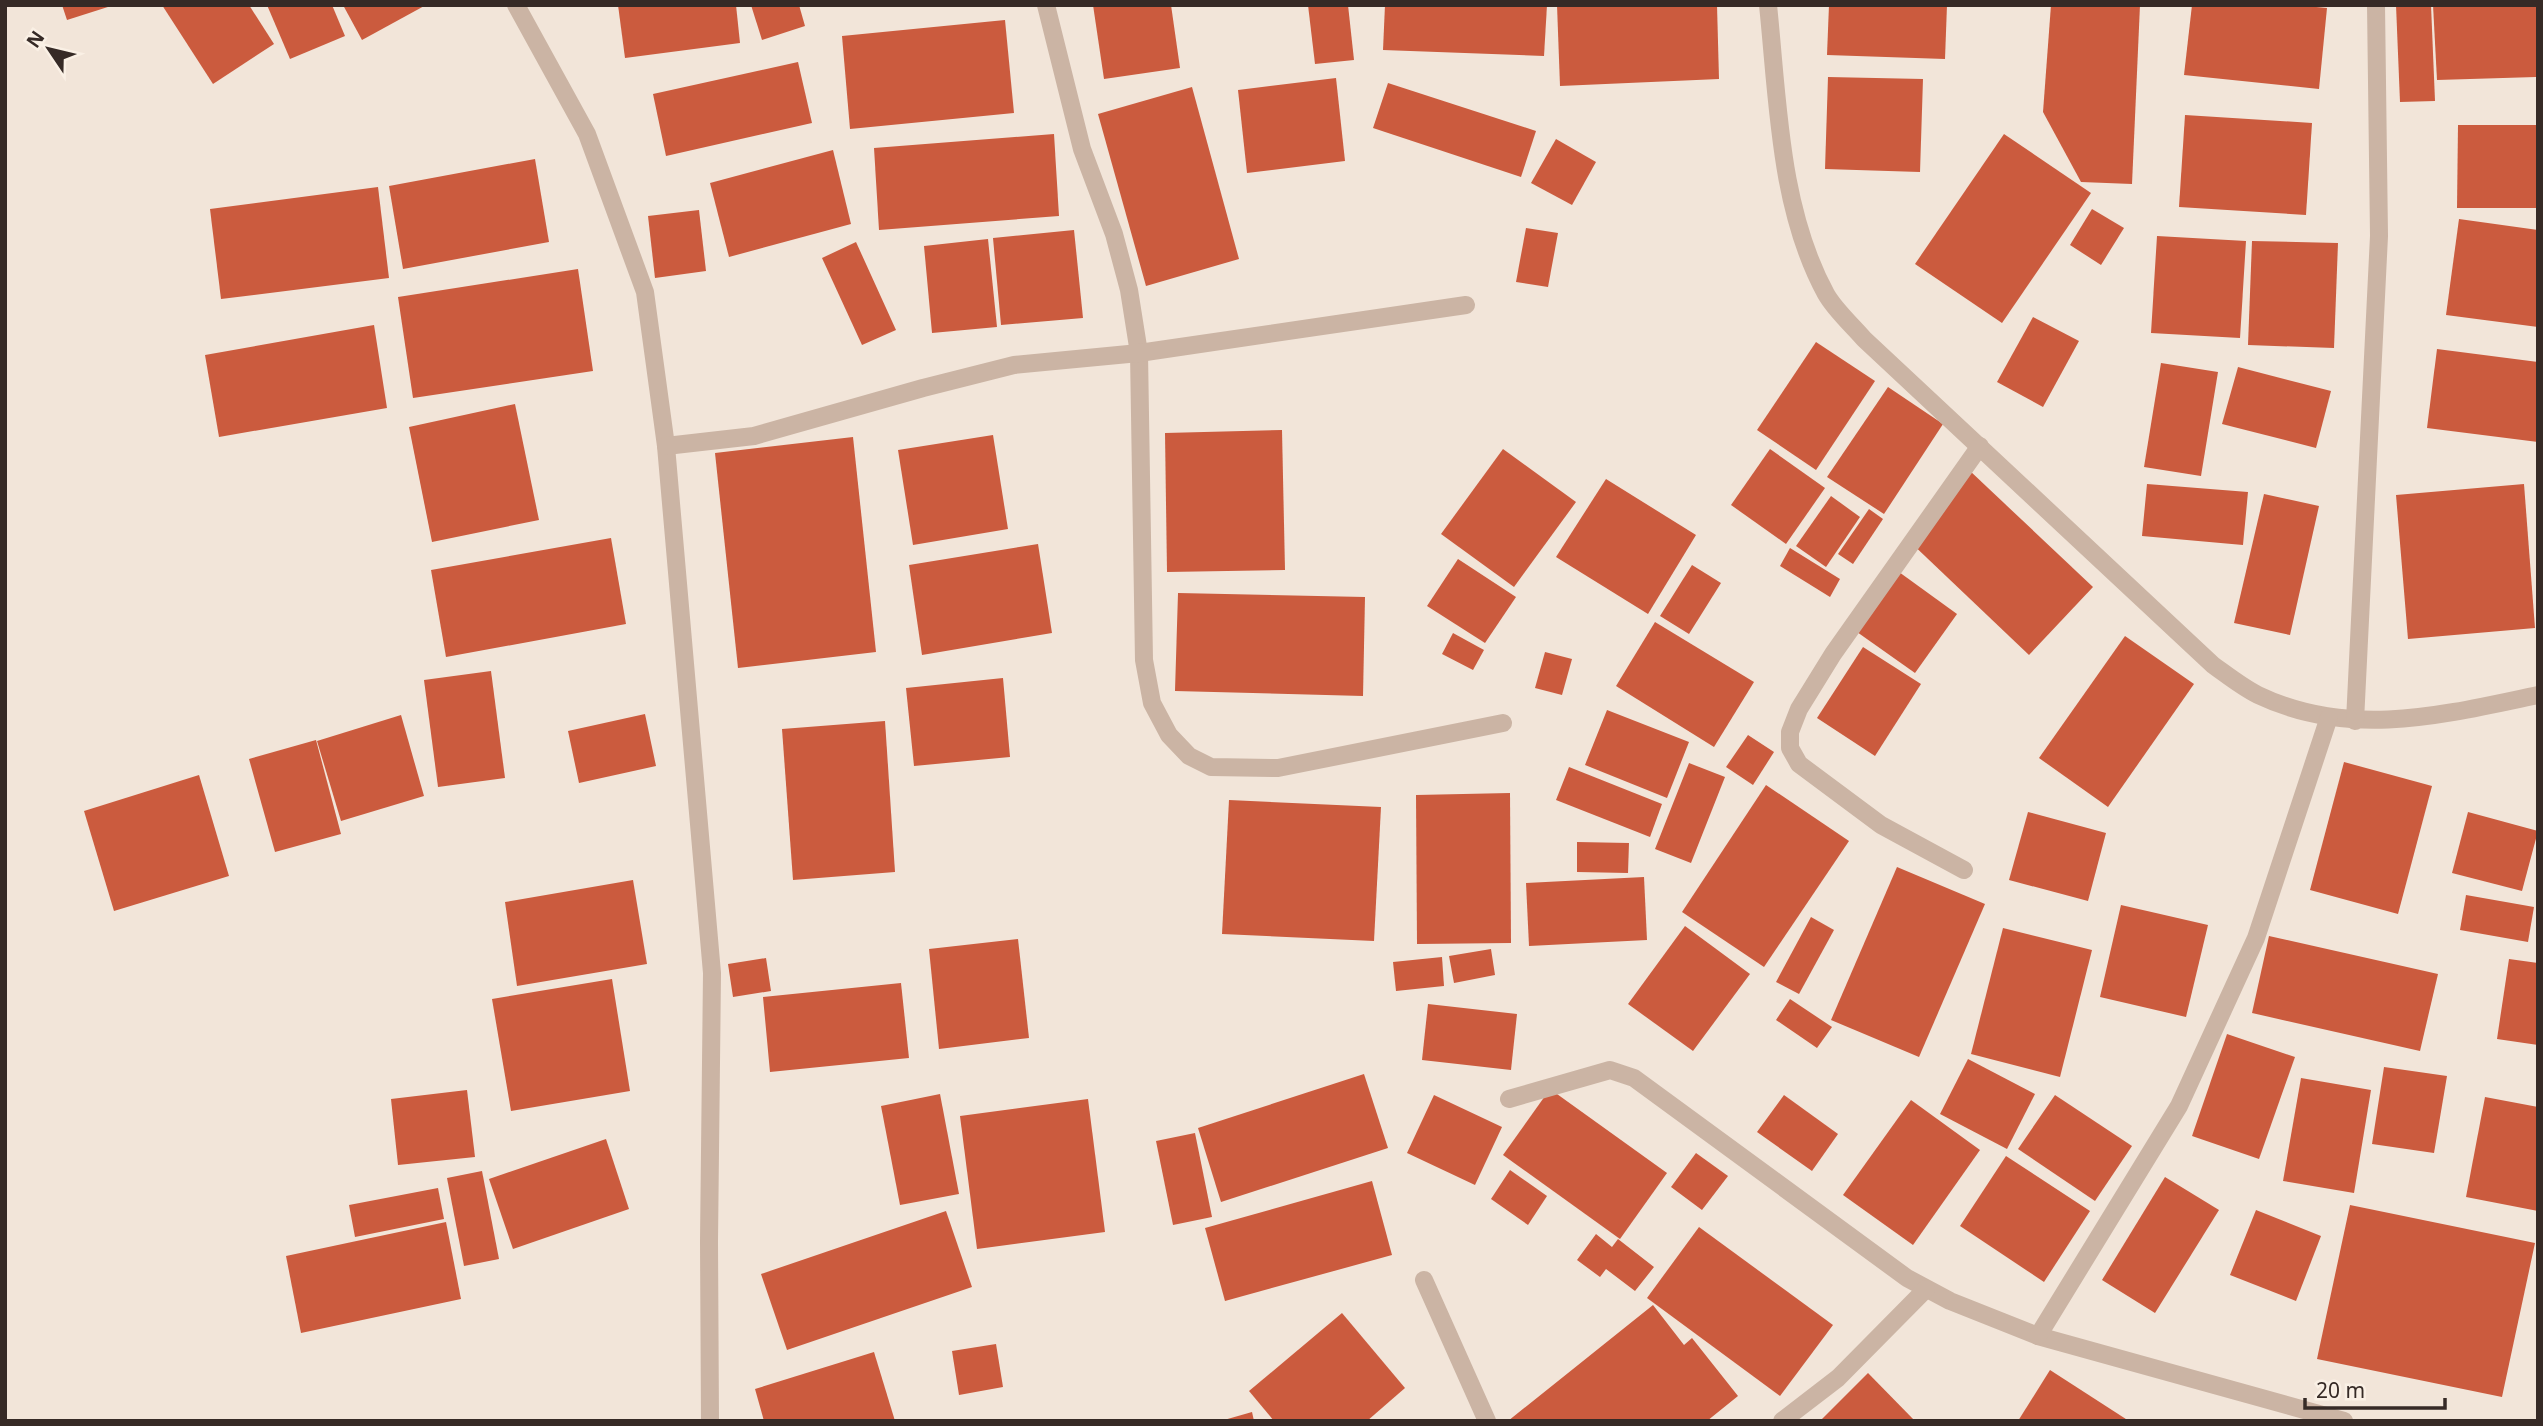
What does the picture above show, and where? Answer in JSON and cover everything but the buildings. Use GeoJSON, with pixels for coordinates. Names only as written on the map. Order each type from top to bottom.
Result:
{"type":"FeatureCollection","features":[{"type":"Feature","properties":{"kind":"street"},"geometry":{"type":"LineString","coordinates":[[516,5],[587,134],[645,292],[666,446],[712,973],[710,1421]]}},
{"type":"Feature","properties":{"kind":"street"},"geometry":{"type":"LineString","coordinates":[[1046,5],[1082,149],[1129,290],[1139,353],[1144,660],[1152,703],[1168,735],[1189,756],[1211,767],[1278,768],[1503,723]]}},
{"type":"Feature","properties":{"kind":"street"},"geometry":{"type":"LineString","coordinates":[[1768,5],[1785,172],[1807,248],[1827,296],[1864,339],[2213,665],[2256,694],[2303,713],[2355,721],[2433,717],[2538,695]]}},
{"type":"Feature","properties":{"kind":"street"},"geometry":{"type":"LineString","coordinates":[[2355,721],[2379,236],[2376,5]]}},
{"type":"Feature","properties":{"kind":"street"},"geometry":{"type":"LineString","coordinates":[[666,446],[754,436],[1014,365],[1139,353],[1466,305]]}},
{"type":"Feature","properties":{"kind":"street"},"geometry":{"type":"LineString","coordinates":[[1964,870],[1881,825],[1798,764],[1790,748],[1790,732],[1799,709],[1833,654],[1980,446]]}},
{"type":"Feature","properties":{"kind":"street"},"geometry":{"type":"LineString","coordinates":[[2038,1336],[2184,1094],[2256,939],[2329,717]]}},
{"type":"Feature","properties":{"kind":"street"},"geometry":{"type":"LineString","coordinates":[[1509,1099],[1610,1070],[1634,1079],[1896,1270],[1950,1301],[2038,1336],[2344,1421]]}},
{"type":"Feature","properties":{"kind":"street"},"geometry":{"type":"LineString","coordinates":[[1424,1280],[1487,1421]]}},
{"type":"Feature","properties":{"kind":"street"},"geometry":{"type":"LineString","coordinates":[[1783,1421],[1838,1378],[1926,1289]]}}]}
